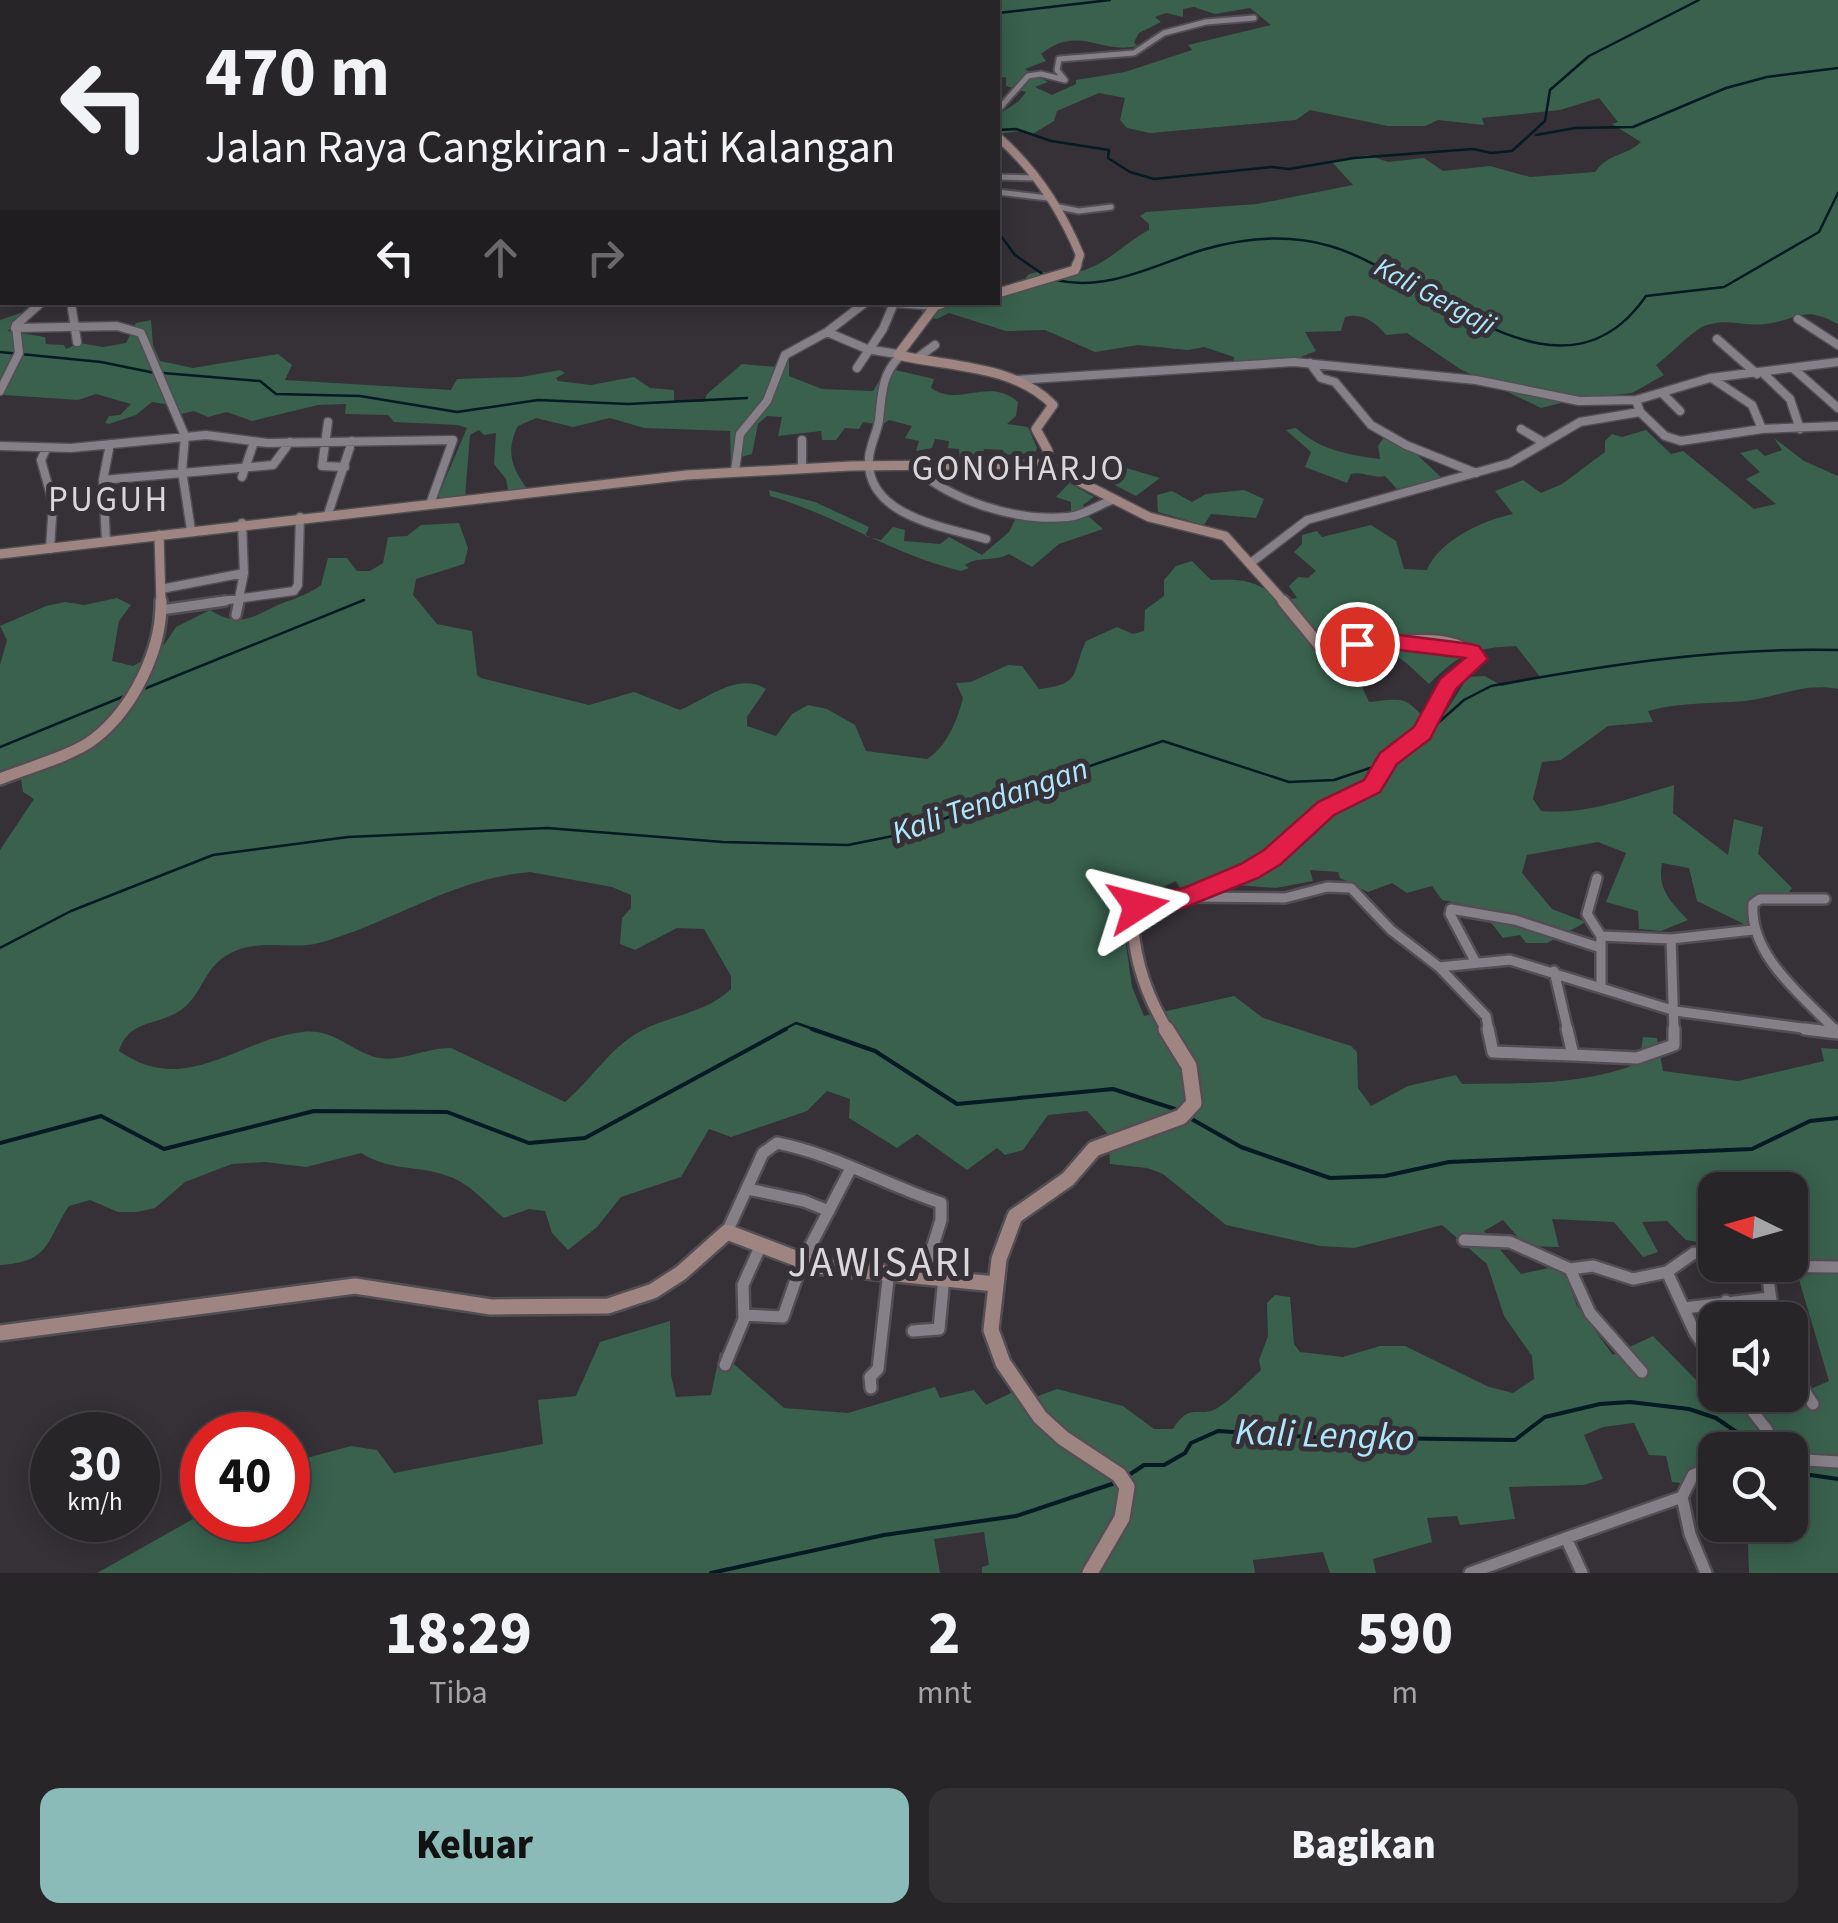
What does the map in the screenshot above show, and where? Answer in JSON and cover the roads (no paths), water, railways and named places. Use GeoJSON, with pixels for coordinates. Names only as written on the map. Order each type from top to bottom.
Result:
{"type":"FeatureCollection","features":[{"type":"Feature","properties":{"kind":"street"},"geometry":{"type":"LineString","coordinates":[[1000,108],[1025,78],[1039,74],[1065,80],[1057,70],[1059,59],[1134,53],[1164,33],[1206,22],[1254,18]]}},
{"type":"Feature","properties":{"kind":"street"},"geometry":{"type":"LineString","coordinates":[[1000,139],[1021,155],[1046,189],[1048,198]]}},
{"type":"Feature","properties":{"kind":"street"},"geometry":{"type":"LineString","coordinates":[[1000,176],[1035,178]]}},
{"type":"Feature","properties":{"kind":"street"},"geometry":{"type":"LineString","coordinates":[[1000,192],[1048,198],[1059,207],[1079,211],[1111,207]]}},
{"type":"Feature","properties":{"kind":"street"},"geometry":{"type":"LineString","coordinates":[[1000,291],[1075,270],[1080,260],[1059,207]]}},
{"type":"Feature","properties":{"kind":"street"},"geometry":{"type":"LineString","coordinates":[[14,328],[39,305]]}},
{"type":"Feature","properties":{"kind":"street"},"geometry":{"type":"LineString","coordinates":[[735,471],[740,434],[767,401],[785,355],[827,332],[858,305]]}},
{"type":"Feature","properties":{"kind":"street"},"geometry":{"type":"LineString","coordinates":[[857,368],[883,329],[893,305]]}},
{"type":"Feature","properties":{"kind":"street"},"geometry":{"type":"LineString","coordinates":[[921,305],[937,305]]}},
{"type":"Feature","properties":{"kind":"street"},"geometry":{"type":"LineString","coordinates":[[934,306],[880,386],[878,424],[868,466],[874,484],[892,508],[986,539]]}},
{"type":"Feature","properties":{"kind":"street"},"geometry":{"type":"LineString","coordinates":[[72,309],[77,342]]}},
{"type":"Feature","properties":{"kind":"street"},"geometry":{"type":"LineString","coordinates":[[1798,319],[1838,345]]}},
{"type":"Feature","properties":{"kind":"street"},"geometry":{"type":"LineString","coordinates":[[14,328],[123,326],[141,333],[185,436],[182,471],[191,530]]}},
{"type":"Feature","properties":{"kind":"street"},"geometry":{"type":"LineString","coordinates":[[0,392],[20,349],[14,328]]}},
{"type":"Feature","properties":{"kind":"street"},"geometry":{"type":"LineString","coordinates":[[827,332],[868,349],[1014,380],[1209,365],[1310,363],[1476,380],[1579,402],[1636,400],[1710,378],[1838,362]]}},
{"type":"Feature","properties":{"kind":"street"},"geometry":{"type":"LineString","coordinates":[[1717,338],[1790,399],[1800,429]]}},
{"type":"Feature","properties":{"kind":"street"},"geometry":{"type":"LineString","coordinates":[[916,359],[935,345]]}},
{"type":"Feature","properties":{"kind":"street"},"geometry":{"type":"LineString","coordinates":[[1310,363],[1321,378],[1335,382],[1371,425],[1406,445],[1476,473]]}},
{"type":"Feature","properties":{"kind":"street"},"geometry":{"type":"LineString","coordinates":[[0,367],[12,366]]}},
{"type":"Feature","properties":{"kind":"street"},"geometry":{"type":"LineString","coordinates":[[1794,369],[1838,408]]}},
{"type":"Feature","properties":{"kind":"street"},"geometry":{"type":"LineString","coordinates":[[1710,378],[1752,406],[1762,429]]}},
{"type":"Feature","properties":{"kind":"street"},"geometry":{"type":"LineString","coordinates":[[1014,380],[1053,402],[1036,426],[1048,451],[1045,464]]}},
{"type":"Feature","properties":{"kind":"street"},"geometry":{"type":"LineString","coordinates":[[1662,394],[1680,411]]}},
{"type":"Feature","properties":{"kind":"street"},"geometry":{"type":"LineString","coordinates":[[1636,400],[1640,412],[1675,440],[1762,429],[1838,426]]}},
{"type":"Feature","properties":{"kind":"street"},"geometry":{"type":"LineString","coordinates":[[1252,562],[1298,524],[1516,460],[1580,422],[1640,412]]}},
{"type":"Feature","properties":{"kind":"street"},"geometry":{"type":"LineString","coordinates":[[328,422],[322,466],[345,467]]}},
{"type":"Feature","properties":{"kind":"street"},"geometry":{"type":"LineString","coordinates":[[1521,428],[1543,442]]}},
{"type":"Feature","properties":{"kind":"street"},"geometry":{"type":"LineString","coordinates":[[0,446],[46,449],[185,436],[254,442],[454,440],[430,504]]}},
{"type":"Feature","properties":{"kind":"street"},"geometry":{"type":"LineString","coordinates":[[802,440],[802,468]]}},
{"type":"Feature","properties":{"kind":"street"},"geometry":{"type":"LineString","coordinates":[[328,514],[352,441]]}},
{"type":"Feature","properties":{"kind":"street"},"geometry":{"type":"LineString","coordinates":[[242,477],[254,442]]}},
{"type":"Feature","properties":{"kind":"street"},"geometry":{"type":"LineString","coordinates":[[103,480],[273,466],[290,442]]}},
{"type":"Feature","properties":{"kind":"street"},"geometry":{"type":"LineString","coordinates":[[106,542],[103,480],[110,444]]}},
{"type":"Feature","properties":{"kind":"street"},"geometry":{"type":"LineString","coordinates":[[46,449],[42,460],[55,508],[50,549]]}},
{"type":"Feature","properties":{"kind":"street"},"geometry":{"type":"LineString","coordinates":[[0,554],[300,517],[735,471],[1045,464],[1149,517],[1217,532],[1252,562],[1320,646],[1334,649],[1391,641],[1462,648],[1477,656],[1448,684],[1422,733],[1387,762],[1372,786],[1326,808],[1273,857],[1226,883],[1186,898]]}},
{"type":"Feature","properties":{"kind":"street"},"geometry":{"type":"LineString","coordinates":[[914,466],[940,488],[1024,512],[1071,516],[1112,500]]}},
{"type":"Feature","properties":{"kind":"street"},"geometry":{"type":"LineString","coordinates":[[161,610],[284,594],[296,589],[300,517]]}},
{"type":"Feature","properties":{"kind":"street"},"geometry":{"type":"LineString","coordinates":[[236,615],[244,573],[242,524]]}},
{"type":"Feature","properties":{"kind":"street"},"geometry":{"type":"LineString","coordinates":[[0,778],[92,740],[135,692],[161,610],[159,535]]}},
{"type":"Feature","properties":{"kind":"street"},"geometry":{"type":"LineString","coordinates":[[161,589],[244,573]]}},
{"type":"Feature","properties":{"kind":"street"},"geometry":{"type":"LineString","coordinates":[[1597,878],[1587,914],[1601,942],[1601,986]]}},
{"type":"Feature","properties":{"kind":"street"},"geometry":{"type":"LineString","coordinates":[[1090,1573],[1122,1518],[1123,1481],[1040,1417],[1021,1391],[994,1343],[991,1330],[995,1284],[1006,1235],[1020,1209],[1068,1180],[1102,1144],[1184,1113],[1194,1103],[1189,1066],[1149,1000],[1130,919],[1138,906],[1186,898],[1285,898],[1327,887],[1351,888],[1391,930],[1439,966],[1486,1016],[1494,1053],[1634,1059],[1671,1048],[1675,1011],[1671,938]]}},
{"type":"Feature","properties":{"kind":"street"},"geometry":{"type":"LineString","coordinates":[[1825,899],[1760,899],[1750,910],[1753,930],[1780,970],[1838,1033]]}},
{"type":"Feature","properties":{"kind":"street"},"geometry":{"type":"LineString","coordinates":[[1475,961],[1450,914],[1451,909],[1494,920],[1516,920],[1601,942],[1753,930]]}},
{"type":"Feature","properties":{"kind":"street"},"geometry":{"type":"LineString","coordinates":[[1439,966],[1510,960],[1675,1011],[1838,1033]]}},
{"type":"Feature","properties":{"kind":"street"},"geometry":{"type":"LineString","coordinates":[[1554,971],[1573,1055]]}},
{"type":"Feature","properties":{"kind":"street"},"geometry":{"type":"LineString","coordinates":[[0,1333],[355,1286],[491,1306],[608,1306],[632,1300],[680,1273],[727,1232],[763,1153],[777,1143],[796,1145],[889,1186],[941,1203],[941,1220],[924,1274]]}},
{"type":"Feature","properties":{"kind":"street"},"geometry":{"type":"LineString","coordinates":[[744,1315],[782,1318],[802,1262],[851,1168]]}},
{"type":"Feature","properties":{"kind":"street"},"geometry":{"type":"LineString","coordinates":[[748,1189],[804,1201],[828,1211]]}},
{"type":"Feature","properties":{"kind":"street"},"geometry":{"type":"LineString","coordinates":[[727,1232],[802,1262],[995,1284]]}},
{"type":"Feature","properties":{"kind":"street"},"geometry":{"type":"LineString","coordinates":[[1464,1240],[1520,1243],[1540,1249],[1570,1269],[1583,1306],[1595,1324],[1642,1372]]}},
{"type":"Feature","properties":{"kind":"street"},"geometry":{"type":"LineString","coordinates":[[725,1365],[744,1315],[744,1285],[761,1245]]}},
{"type":"Feature","properties":{"kind":"street"},"geometry":{"type":"LineString","coordinates":[[1570,1269],[1594,1266],[1633,1279],[1667,1272],[1694,1252],[1698,1253]]}},
{"type":"Feature","properties":{"kind":"street"},"geometry":{"type":"LineString","coordinates":[[1808,1267],[1838,1267]]}},
{"type":"Feature","properties":{"kind":"street"},"geometry":{"type":"LineString","coordinates":[[871,1388],[870,1378],[878,1368],[889,1271]]}},
{"type":"Feature","properties":{"kind":"street"},"geometry":{"type":"LineString","coordinates":[[1667,1272],[1698,1332]]}},
{"type":"Feature","properties":{"kind":"street"},"geometry":{"type":"LineString","coordinates":[[914,1332],[939,1330],[944,1277]]}},
{"type":"Feature","properties":{"kind":"street"},"geometry":{"type":"LineString","coordinates":[[1768,1282],[1770,1302]]}},
{"type":"Feature","properties":{"kind":"street"},"geometry":{"type":"LineString","coordinates":[[1684,1308],[1769,1298]]}},
{"type":"Feature","properties":{"kind":"street"},"geometry":{"type":"LineString","coordinates":[[1808,1395],[1814,1404]]}},
{"type":"Feature","properties":{"kind":"street"},"geometry":{"type":"LineString","coordinates":[[1754,1412],[1769,1432]]}},
{"type":"Feature","properties":{"kind":"street"},"geometry":{"type":"LineString","coordinates":[[1808,1460],[1838,1462]]}},
{"type":"Feature","properties":{"kind":"street"},"geometry":{"type":"LineString","coordinates":[[1698,1473],[1693,1475],[1682,1497],[1690,1534],[1706,1573]]}},
{"type":"Feature","properties":{"kind":"street"},"geometry":{"type":"LineString","coordinates":[[1470,1573],[1682,1497]]}},
{"type":"Feature","properties":{"kind":"street"},"geometry":{"type":"LineString","coordinates":[[1566,1538],[1582,1573]]}},
{"type":"Feature","properties":{"kind":"waterway"},"geometry":{"type":"LineString","coordinates":[[1000,13],[1110,0]]}},
{"type":"Feature","properties":{"kind":"waterway"},"geometry":{"type":"LineString","coordinates":[[1000,130],[1016,129],[1051,141],[1109,150],[1108,158],[1130,172],[1154,179],[1272,167],[1289,169],[1354,158],[1473,149],[1491,153],[1512,151],[1545,121],[1550,90],[1589,56],[1699,0]]}},
{"type":"Feature","properties":{"kind":"waterway"},"geometry":{"type":"LineString","coordinates":[[1536,135],[1575,128],[1633,127],[1726,88],[1767,77],[1838,68]]}},
{"type":"Feature","properties":{"kind":"waterway","name":"Kali Gergaji"},"geometry":{"type":"LineString","coordinates":[[1056,280],[1112,280],[1218,246],[1250,240],[1298,240],[1330,246],[1367,261],[1491,328],[1533,342],[1574,345],[1612,331],[1646,296],[1724,287],[1819,232],[1838,193]]}},
{"type":"Feature","properties":{"kind":"waterway","name":"Kali Gergaji"},"geometry":{"type":"LineString","coordinates":[[1000,235],[1015,255],[1044,275]]}},
{"type":"Feature","properties":{"kind":"waterway"},"geometry":{"type":"LineString","coordinates":[[0,352],[101,362],[155,373]]}},
{"type":"Feature","properties":{"kind":"waterway"},"geometry":{"type":"LineString","coordinates":[[163,373],[260,381],[276,394],[360,396],[457,412],[538,400],[628,404],[747,398]]}},
{"type":"Feature","properties":{"kind":"waterway"},"geometry":{"type":"LineString","coordinates":[[139,691],[364,600]]}},
{"type":"Feature","properties":{"kind":"waterway","name":"Kali Tendangan"},"geometry":{"type":"LineString","coordinates":[[1404,753],[1464,700],[1491,686],[1663,659],[1750,651],[1838,650]]}},
{"type":"Feature","properties":{"kind":"waterway"},"geometry":{"type":"LineString","coordinates":[[0,747],[127,695]]}},
{"type":"Feature","properties":{"kind":"waterway","name":"Kali Tendangan"},"geometry":{"type":"LineString","coordinates":[[0,948],[71,911],[213,855],[348,837],[547,828],[723,842],[848,845],[913,832],[979,804],[1163,741],[1289,782],[1334,780],[1379,765]]}},
{"type":"Feature","properties":{"kind":"waterway"},"geometry":{"type":"LineString","coordinates":[[781,1031],[796,1023],[819,1031]]}},
{"type":"Feature","properties":{"kind":"waterway"},"geometry":{"type":"LineString","coordinates":[[0,1143],[101,1116],[164,1149],[314,1111],[447,1112],[529,1143],[585,1138],[786,1029]]}},
{"type":"Feature","properties":{"kind":"waterway"},"geometry":{"type":"LineString","coordinates":[[812,1029],[875,1051],[957,1104],[1113,1089],[1178,1110]]}},
{"type":"Feature","properties":{"kind":"waterway"},"geometry":{"type":"LineString","coordinates":[[1188,1117],[1241,1147],[1330,1178],[1385,1176],[1449,1162],[1752,1149],[1810,1121],[1838,1118]]}},
{"type":"Feature","properties":{"kind":"waterway","name":"Kali Lengko"},"geometry":{"type":"LineString","coordinates":[[1129,1475],[1144,1465],[1164,1465],[1185,1453],[1191,1443],[1218,1431],[1309,1437],[1515,1440],[1545,1417],[1600,1404],[1630,1402],[1689,1409],[1716,1418],[1737,1432]]}},
{"type":"Feature","properties":{"kind":"waterway","name":"Kali Lengko"},"geometry":{"type":"LineString","coordinates":[[1808,1475],[1838,1479]]}},
{"type":"Feature","properties":{"kind":"waterway","name":"Kali Lengko"},"geometry":{"type":"LineString","coordinates":[[711,1573],[884,1535],[1016,1516],[1118,1482]]}},
{"type":"Feature","properties":{"kind":"district","name":"GONOHARJO"},"geometry":{"type":"Point","coordinates":[1019,469]}},
{"type":"Feature","properties":{"kind":"district","name":"PUGUH"},"geometry":{"type":"Point","coordinates":[109,500]}},
{"type":"Feature","properties":{"kind":"district","name":"JAWISARI"},"geometry":{"type":"Point","coordinates":[881,1263]}}]}
